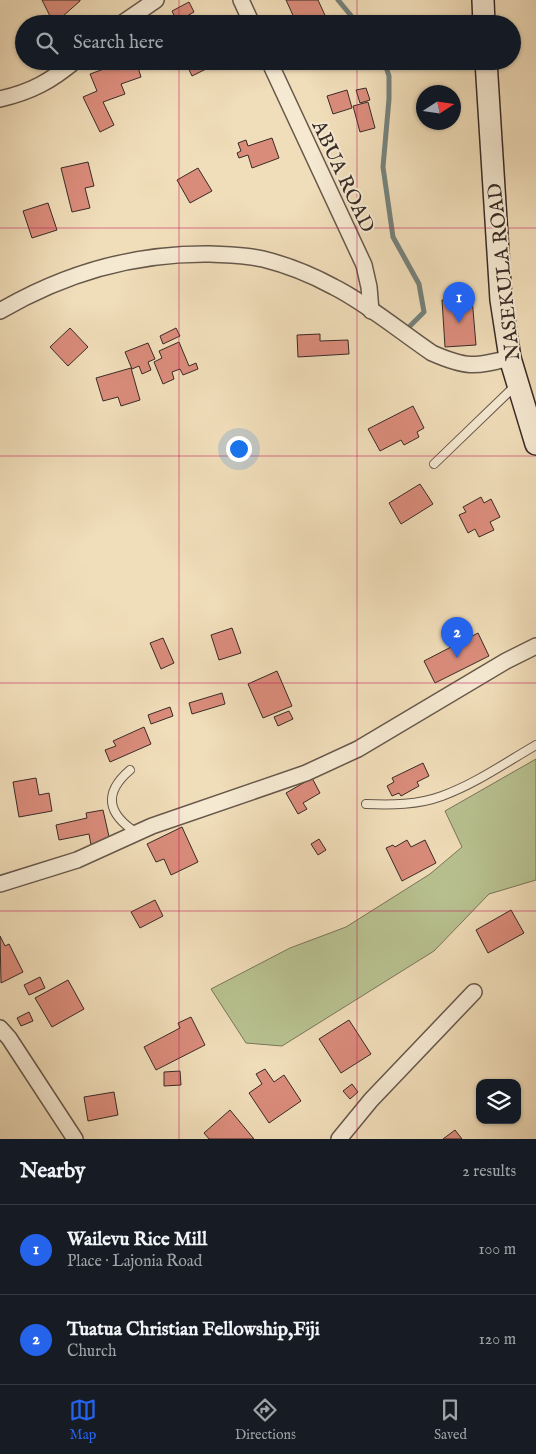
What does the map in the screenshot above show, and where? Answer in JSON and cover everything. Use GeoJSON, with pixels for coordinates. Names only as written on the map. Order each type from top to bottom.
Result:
{"type":"FeatureCollection","features":[{"type":"Feature","properties":{"kind":"main road"},"geometry":{"type":"LineString","coordinates":[[483,0],[484,15]]}},
{"type":"Feature","properties":{"kind":"main road","name":"NASEKULA ROAD"},"geometry":{"type":"LineString","coordinates":[[486,70],[496,243],[510,358],[516,385],[530,405],[536,444]]}},
{"type":"Feature","properties":{"kind":"street"},"geometry":{"type":"LineString","coordinates":[[134,15],[156,0]]}},
{"type":"Feature","properties":{"kind":"street"},"geometry":{"type":"LineString","coordinates":[[241,0],[248,15]]}},
{"type":"Feature","properties":{"kind":"street"},"geometry":{"type":"LineString","coordinates":[[0,99],[26,93],[64,70]]}},
{"type":"Feature","properties":{"kind":"street","name":"ABUA ROAD"},"geometry":{"type":"LineString","coordinates":[[273,70],[364,264],[369,287],[370,311]]}},
{"type":"Feature","properties":{"kind":"street"},"geometry":{"type":"LineString","coordinates":[[0,311],[59,281],[127,260],[191,254],[234,255],[263,259],[286,266],[336,287],[432,353],[455,363],[478,366],[510,358]]}},
{"type":"Feature","properties":{"kind":"street"},"geometry":{"type":"LineString","coordinates":[[0,884],[92,854],[152,826],[306,773],[358,749],[506,661],[536,646]]}},
{"type":"Feature","properties":{"kind":"street"},"geometry":{"type":"LineString","coordinates":[[338,1139],[371,1100],[474,992]]}},
{"type":"Feature","properties":{"kind":"street"},"geometry":{"type":"LineString","coordinates":[[0,1028],[9,1038],[75,1139]]}},
{"type":"Feature","properties":{"kind":"lane"},"geometry":{"type":"LineString","coordinates":[[434,464],[516,385]]}},
{"type":"Feature","properties":{"kind":"lane"},"geometry":{"type":"LineString","coordinates":[[366,804],[395,805],[440,797],[466,786],[536,745]]}},
{"type":"Feature","properties":{"kind":"lane"},"geometry":{"type":"LineString","coordinates":[[130,770],[118,780],[111,792],[114,811],[123,824],[137,833]]}},
{"type":"Feature","properties":{"kind":"green space"},"geometry":{"type":"Polygon","coordinates":[[[536,759],[536,880],[489,894],[434,951],[282,1046],[246,1043],[211,989],[290,948],[346,927],[430,874],[462,847],[445,811],[536,759]]]}},
{"type":"Feature","properties":{"kind":"building"},"geometry":{"type":"Polygon","coordinates":[[[42,0],[80,0],[64,15],[50,15],[42,0]]]}},
{"type":"Feature","properties":{"kind":"building"},"geometry":{"type":"Polygon","coordinates":[[[286,0],[318,0],[325,15],[293,15],[286,0]]]}},
{"type":"Feature","properties":{"kind":"building"},"geometry":{"type":"Polygon","coordinates":[[[189,2],[194,12],[189,15],[174,15],[172,11],[189,2]]]}},
{"type":"Feature","properties":{"kind":"building"},"geometry":{"type":"Polygon","coordinates":[[[101,70],[139,70],[141,77],[121,84],[125,94],[103,102],[114,125],[100,132],[83,97],[97,91],[90,74],[101,70]]]}},
{"type":"Feature","properties":{"kind":"building"},"geometry":{"type":"Polygon","coordinates":[[[189,70],[204,70],[192,76],[189,70]]]}},
{"type":"Feature","properties":{"kind":"building"},"geometry":{"type":"Polygon","coordinates":[[[366,88],[370,100],[360,103],[356,90],[366,88]]]}},
{"type":"Feature","properties":{"kind":"building"},"geometry":{"type":"Polygon","coordinates":[[[347,90],[352,108],[333,114],[327,96],[347,90]]]}},
{"type":"Feature","properties":{"kind":"building"},"geometry":{"type":"Polygon","coordinates":[[[368,102],[375,128],[360,132],[353,106],[368,102]]]}},
{"type":"Feature","properties":{"kind":"building"},"geometry":{"type":"Polygon","coordinates":[[[272,138],[279,158],[252,168],[248,155],[239,158],[237,153],[241,151],[238,143],[246,140],[248,146],[272,138]]]}},
{"type":"Feature","properties":{"kind":"building"},"geometry":{"type":"Polygon","coordinates":[[[88,162],[94,186],[85,188],[90,208],[72,212],[61,168],[88,162]]]}},
{"type":"Feature","properties":{"kind":"building"},"geometry":{"type":"Polygon","coordinates":[[[198,168],[212,191],[190,203],[177,180],[198,168]]]}},
{"type":"Feature","properties":{"kind":"building"},"geometry":{"type":"Polygon","coordinates":[[[48,203],[57,230],[32,238],[23,211],[48,203]]]}},
{"type":"Feature","properties":{"kind":"building"},"geometry":{"type":"Polygon","coordinates":[[[472,298],[476,345],[445,347],[442,300],[472,298]]]}},
{"type":"Feature","properties":{"kind":"building"},"geometry":{"type":"Polygon","coordinates":[[[70,328],[88,347],[68,366],[50,347],[70,328]]]}},
{"type":"Feature","properties":{"kind":"building"},"geometry":{"type":"Polygon","coordinates":[[[176,328],[180,336],[163,344],[160,336],[176,328]]]}},
{"type":"Feature","properties":{"kind":"building"},"geometry":{"type":"Polygon","coordinates":[[[320,334],[320,341],[348,340],[349,354],[298,357],[297,335],[320,334]]]}},
{"type":"Feature","properties":{"kind":"building"},"geometry":{"type":"Polygon","coordinates":[[[179,342],[189,366],[196,363],[198,369],[183,375],[180,369],[172,372],[174,379],[163,384],[154,362],[162,358],[159,351],[179,342]]]}},
{"type":"Feature","properties":{"kind":"building"},"geometry":{"type":"Polygon","coordinates":[[[148,343],[155,359],[148,362],[151,370],[142,374],[139,366],[132,369],[125,352],[148,343]]]}},
{"type":"Feature","properties":{"kind":"building"},"geometry":{"type":"Polygon","coordinates":[[[131,368],[140,400],[121,406],[118,397],[103,401],[96,378],[131,368]]]}},
{"type":"Feature","properties":{"kind":"building"},"geometry":{"type":"Polygon","coordinates":[[[413,406],[424,428],[417,432],[419,437],[404,445],[401,440],[380,451],[368,429],[413,406]]]}},
{"type":"Feature","properties":{"kind":"building"},"geometry":{"type":"Polygon","coordinates":[[[420,484],[433,504],[401,524],[389,503],[420,484]]]}},
{"type":"Feature","properties":{"kind":"building"},"geometry":{"type":"Polygon","coordinates":[[[481,497],[484,503],[491,499],[500,517],[490,522],[494,530],[479,537],[475,529],[468,533],[459,515],[466,512],[463,507],[481,497]]]}},
{"type":"Feature","properties":{"kind":"building"},"geometry":{"type":"Polygon","coordinates":[[[232,628],[241,653],[219,660],[211,635],[232,628]]]}},
{"type":"Feature","properties":{"kind":"building"},"geometry":{"type":"Polygon","coordinates":[[[478,633],[489,656],[435,683],[424,661],[478,633]]]}},
{"type":"Feature","properties":{"kind":"building"},"geometry":{"type":"Polygon","coordinates":[[[163,638],[174,663],[161,669],[150,643],[163,638]]]}},
{"type":"Feature","properties":{"kind":"building"},"geometry":{"type":"Polygon","coordinates":[[[277,671],[292,706],[263,718],[248,684],[277,671]]]}},
{"type":"Feature","properties":{"kind":"building"},"geometry":{"type":"Polygon","coordinates":[[[222,693],[225,704],[192,714],[189,703],[222,693]]]}},
{"type":"Feature","properties":{"kind":"building"},"geometry":{"type":"Polygon","coordinates":[[[170,707],[173,716],[151,724],[148,715],[170,707]]]}},
{"type":"Feature","properties":{"kind":"building"},"geometry":{"type":"Polygon","coordinates":[[[289,711],[293,719],[278,726],[274,717],[289,711]]]}},
{"type":"Feature","properties":{"kind":"building"},"geometry":{"type":"Polygon","coordinates":[[[144,727],[151,744],[110,762],[105,750],[116,746],[113,741],[144,727]]]}},
{"type":"Feature","properties":{"kind":"building"},"geometry":{"type":"Polygon","coordinates":[[[423,763],[429,776],[417,782],[419,786],[401,796],[399,793],[392,796],[387,786],[394,782],[392,778],[423,763]]]}},
{"type":"Feature","properties":{"kind":"building"},"geometry":{"type":"Polygon","coordinates":[[[36,778],[39,795],[49,793],[52,811],[19,817],[13,782],[36,778]]]}},
{"type":"Feature","properties":{"kind":"building"},"geometry":{"type":"Polygon","coordinates":[[[312,778],[320,793],[303,803],[307,809],[298,814],[286,793],[312,778]]]}},
{"type":"Feature","properties":{"kind":"building"},"geometry":{"type":"Polygon","coordinates":[[[103,810],[110,841],[91,845],[89,834],[59,840],[56,825],[87,818],[86,813],[103,810]]]}},
{"type":"Feature","properties":{"kind":"building"},"geometry":{"type":"Polygon","coordinates":[[[182,827],[198,862],[171,875],[164,859],[156,862],[147,844],[182,827]]]}},
{"type":"Feature","properties":{"kind":"building"},"geometry":{"type":"Polygon","coordinates":[[[319,839],[326,850],[318,855],[311,844],[319,839]]]}},
{"type":"Feature","properties":{"kind":"building"},"geometry":{"type":"Polygon","coordinates":[[[407,840],[411,847],[425,840],[436,863],[402,881],[386,848],[393,845],[395,847],[407,840]]]}},
{"type":"Feature","properties":{"kind":"building"},"geometry":{"type":"Polygon","coordinates":[[[155,900],[163,916],[140,928],[131,912],[155,900]]]}},
{"type":"Feature","properties":{"kind":"building"},"geometry":{"type":"Polygon","coordinates":[[[511,910],[524,933],[488,953],[476,930],[511,910]]]}},
{"type":"Feature","properties":{"kind":"building"},"geometry":{"type":"Polygon","coordinates":[[[0,936],[5,946],[9,944],[23,972],[1,983],[0,936]]]}},
{"type":"Feature","properties":{"kind":"building"},"geometry":{"type":"Polygon","coordinates":[[[40,977],[45,988],[29,995],[24,985],[40,977]]]}},
{"type":"Feature","properties":{"kind":"building"},"geometry":{"type":"Polygon","coordinates":[[[68,980],[84,1009],[52,1027],[35,998],[68,980]]]}},
{"type":"Feature","properties":{"kind":"building"},"geometry":{"type":"Polygon","coordinates":[[[29,1012],[33,1021],[21,1026],[17,1018],[29,1012]]]}},
{"type":"Feature","properties":{"kind":"building"},"geometry":{"type":"Polygon","coordinates":[[[191,1017],[205,1045],[156,1070],[144,1047],[180,1028],[178,1023],[191,1017]]]}},
{"type":"Feature","properties":{"kind":"building"},"geometry":{"type":"Polygon","coordinates":[[[349,1020],[371,1054],[341,1073],[319,1039],[349,1020]]]}},
{"type":"Feature","properties":{"kind":"building"},"geometry":{"type":"Polygon","coordinates":[[[265,1069],[274,1082],[284,1075],[301,1101],[269,1123],[249,1093],[262,1084],[256,1074],[265,1069]]]}},
{"type":"Feature","properties":{"kind":"building"},"geometry":{"type":"Polygon","coordinates":[[[180,1071],[181,1085],[164,1086],[164,1072],[180,1071]]]}},
{"type":"Feature","properties":{"kind":"building"},"geometry":{"type":"Polygon","coordinates":[[[352,1084],[358,1092],[350,1099],[343,1091],[352,1084]]]}},
{"type":"Feature","properties":{"kind":"building"},"geometry":{"type":"Polygon","coordinates":[[[114,1092],[118,1115],[88,1121],[84,1097],[114,1092]]]}},
{"type":"Feature","properties":{"kind":"building"},"geometry":{"type":"Polygon","coordinates":[[[230,1110],[254,1139],[209,1139],[204,1133],[230,1110]]]}},
{"type":"Feature","properties":{"kind":"building"},"geometry":{"type":"Polygon","coordinates":[[[455,1130],[462,1139],[443,1139],[455,1130]]]}},
{"type":"Feature","properties":{"kind":"waterway"},"geometry":{"type":"LineString","coordinates":[[338,0],[350,15]]}},
{"type":"Feature","properties":{"kind":"waterway"},"geometry":{"type":"LineString","coordinates":[[387,70],[389,76],[389,99],[383,167],[393,237],[419,284],[424,312],[408,328]]}},
{"type":"Feature","properties":{"kind":"place","name":"Wailevu Rice Mill"},"geometry":{"type":"Point","coordinates":[459,323]}},
{"type":"Feature","properties":{"kind":"place","name":"Tuatua Christian Fellowship,Fiji"},"geometry":{"type":"Point","coordinates":[457,658]}}]}
